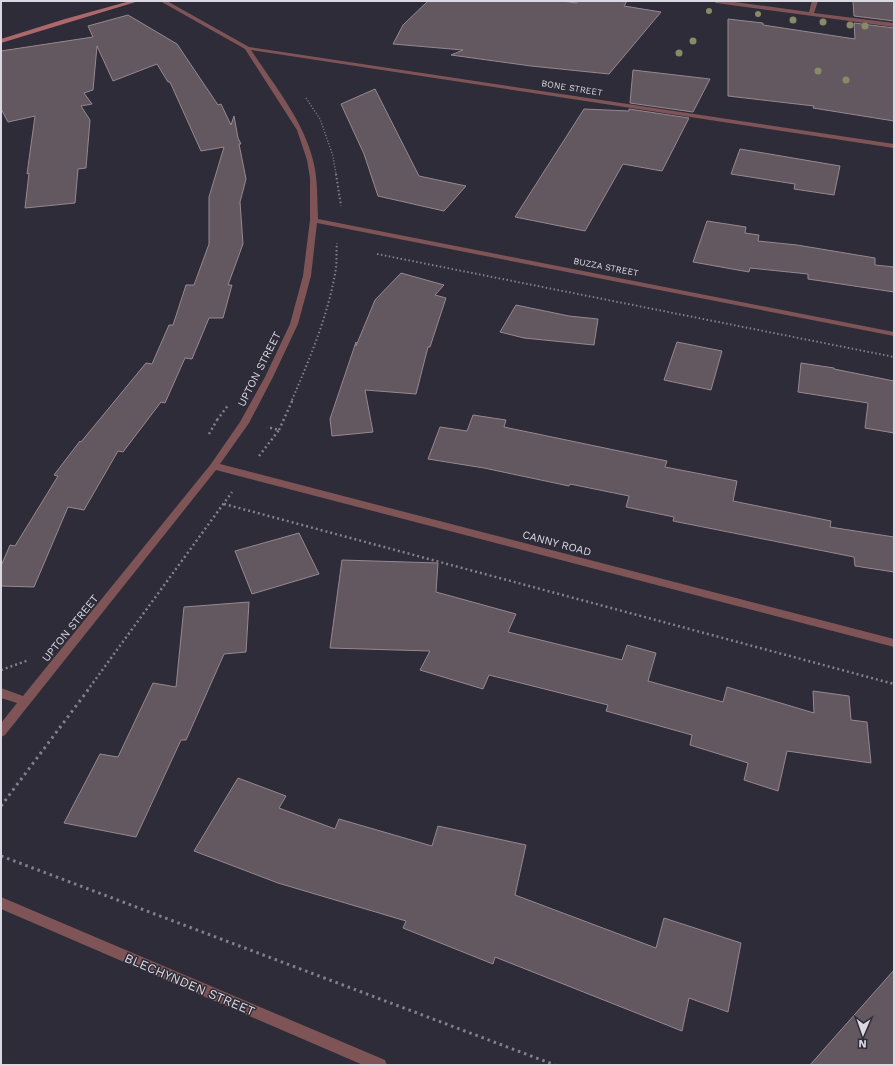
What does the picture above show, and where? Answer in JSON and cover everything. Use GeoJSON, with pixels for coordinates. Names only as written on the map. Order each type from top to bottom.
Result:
{"type":"FeatureCollection","features":[{"type":"Feature","properties":{"kind":"street"},"geometry":{"type":"LineString","coordinates":[[23,27],[112,1]]}},
{"type":"Feature","properties":{"kind":"street"},"geometry":{"type":"LineString","coordinates":[[1,41],[67,20],[136,1]]}},
{"type":"Feature","properties":{"kind":"street","name":"UPTON STREET"},"geometry":{"type":"LineString","coordinates":[[1,732],[214,466],[244,423],[269,378],[294,324],[306,276],[314,220],[313,178],[310,160],[300,130],[247,48],[163,1]]}},
{"type":"Feature","properties":{"kind":"street"},"geometry":{"type":"LineString","coordinates":[[716,1],[894,25]]}},
{"type":"Feature","properties":{"kind":"street"},"geometry":{"type":"LineString","coordinates":[[811,14],[815,1]]}},
{"type":"Feature","properties":{"kind":"street","name":"BONE STREET"},"geometry":{"type":"LineString","coordinates":[[247,48],[894,146]]}},
{"type":"Feature","properties":{"kind":"street","name":"BUZZA STREET"},"geometry":{"type":"LineString","coordinates":[[314,220],[894,334]]}},
{"type":"Feature","properties":{"kind":"street","name":"CANNY ROAD"},"geometry":{"type":"LineString","coordinates":[[214,466],[894,643]]}},
{"type":"Feature","properties":{"kind":"street"},"geometry":{"type":"LineString","coordinates":[[1,693],[25,701]]}},
{"type":"Feature","properties":{"kind":"street","name":"BLECHYNDEN STREET"},"geometry":{"type":"LineString","coordinates":[[1,903],[380,1065]]}},
{"type":"Feature","properties":{"kind":"path"},"geometry":{"type":"LineString","coordinates":[[376,254],[894,357]]}},
{"type":"Feature","properties":{"kind":"path"},"geometry":{"type":"LineString","coordinates":[[217,420],[229,404]]}},
{"type":"Feature","properties":{"kind":"path"},"geometry":{"type":"LineString","coordinates":[[224,504],[894,684]]}},
{"type":"Feature","properties":{"kind":"path"},"geometry":{"type":"LineString","coordinates":[[1,856],[555,1065]]}},
{"type":"Feature","properties":{"kind":"building"},"geometry":{"type":"Polygon","coordinates":[[[428,1],[562,1],[577,3],[579,1],[627,1],[624,6],[661,12],[609,74],[531,66],[451,55],[463,50],[393,44],[403,25],[428,1]]]}},
{"type":"Feature","properties":{"kind":"building"},"geometry":{"type":"Polygon","coordinates":[[[853,1],[894,1],[894,21],[854,16],[853,1]]]}},
{"type":"Feature","properties":{"kind":"building"},"geometry":{"type":"Polygon","coordinates":[[[128,15],[177,44],[218,105],[221,104],[231,125],[234,116],[238,138],[241,144],[239,144],[246,179],[240,202],[243,244],[228,285],[232,285],[223,318],[209,318],[192,359],[185,358],[165,403],[161,402],[123,452],[118,451],[84,510],[68,507],[34,587],[1,586],[1,566],[10,545],[15,546],[58,476],[54,475],[80,441],[81,442],[146,363],[152,364],[169,325],[173,325],[186,285],[194,285],[209,244],[209,197],[224,147],[201,151],[170,82],[168,82],[157,64],[113,81],[97,46],[93,90],[84,93],[92,104],[81,106],[90,120],[86,168],[78,169],[75,203],[25,208],[29,173],[27,174],[35,116],[8,122],[1,109],[1,51],[93,37],[88,26],[128,15]]]}},
{"type":"Feature","properties":{"kind":"building"},"geometry":{"type":"Polygon","coordinates":[[[728,19],[763,23],[763,25],[855,39],[854,23],[894,28],[894,121],[813,108],[814,106],[728,96],[728,19]]]}},
{"type":"Feature","properties":{"kind":"building"},"geometry":{"type":"Polygon","coordinates":[[[633,70],[710,79],[693,112],[630,103],[633,70]]]}},
{"type":"Feature","properties":{"kind":"building"},"geometry":{"type":"Polygon","coordinates":[[[375,89],[419,176],[466,186],[444,211],[378,196],[364,154],[341,104],[375,89]]]}},
{"type":"Feature","properties":{"kind":"building"},"geometry":{"type":"Polygon","coordinates":[[[584,109],[629,111],[629,109],[689,118],[662,171],[623,164],[585,231],[515,217],[584,109]]]}},
{"type":"Feature","properties":{"kind":"building"},"geometry":{"type":"Polygon","coordinates":[[[740,149],[840,166],[834,195],[794,189],[795,184],[731,174],[740,149]]]}},
{"type":"Feature","properties":{"kind":"building"},"geometry":{"type":"Polygon","coordinates":[[[707,221],[746,227],[745,233],[759,235],[758,241],[797,245],[875,258],[875,265],[894,267],[894,292],[808,279],[808,274],[750,268],[749,272],[693,262],[707,221]]]}},
{"type":"Feature","properties":{"kind":"building"},"geometry":{"type":"Polygon","coordinates":[[[401,273],[444,285],[435,295],[446,298],[430,347],[428,347],[416,394],[365,390],[373,432],[332,436],[330,419],[356,342],[356,346],[375,300],[401,273]]]}},
{"type":"Feature","properties":{"kind":"building"},"geometry":{"type":"Polygon","coordinates":[[[516,305],[569,316],[598,319],[594,345],[524,338],[500,332],[516,305]]]}},
{"type":"Feature","properties":{"kind":"building"},"geometry":{"type":"Polygon","coordinates":[[[677,342],[722,351],[711,390],[664,380],[677,342]]]}},
{"type":"Feature","properties":{"kind":"building"},"geometry":{"type":"Polygon","coordinates":[[[801,363],[834,368],[894,381],[894,433],[865,428],[868,403],[798,392],[801,363]]]}},
{"type":"Feature","properties":{"kind":"building"},"geometry":{"type":"Polygon","coordinates":[[[473,415],[506,420],[504,427],[667,461],[665,467],[737,481],[733,501],[831,521],[830,527],[894,537],[894,572],[855,566],[854,557],[673,521],[674,517],[626,507],[629,496],[570,484],[569,486],[484,468],[428,459],[440,427],[467,431],[473,415]]]}},
{"type":"Feature","properties":{"kind":"building"},"geometry":{"type":"Polygon","coordinates":[[[299,533],[319,574],[252,594],[235,551],[299,533]]]}},
{"type":"Feature","properties":{"kind":"building"},"geometry":{"type":"Polygon","coordinates":[[[342,560],[438,563],[436,592],[516,614],[508,632],[622,660],[627,645],[656,653],[648,681],[723,702],[727,687],[814,713],[813,691],[849,696],[851,720],[867,722],[871,763],[787,751],[778,791],[744,780],[748,763],[690,745],[692,735],[606,711],[608,705],[489,675],[483,689],[420,670],[430,651],[330,648],[342,560]]]}},
{"type":"Feature","properties":{"kind":"building"},"geometry":{"type":"Polygon","coordinates":[[[249,602],[246,652],[224,654],[186,740],[181,740],[136,837],[64,823],[100,754],[118,757],[153,683],[176,687],[184,607],[249,602]]]}},
{"type":"Feature","properties":{"kind":"building"},"geometry":{"type":"Polygon","coordinates":[[[238,778],[286,796],[279,808],[335,829],[339,819],[432,846],[438,826],[526,845],[515,895],[656,948],[664,918],[741,943],[728,1012],[689,998],[682,1031],[495,957],[493,964],[403,928],[406,921],[278,883],[194,851],[238,778]]]}},
{"type":"Feature","properties":{"kind":"building"},"geometry":{"type":"Polygon","coordinates":[[[894,970],[894,1065],[810,1065],[894,970]]]}}]}
